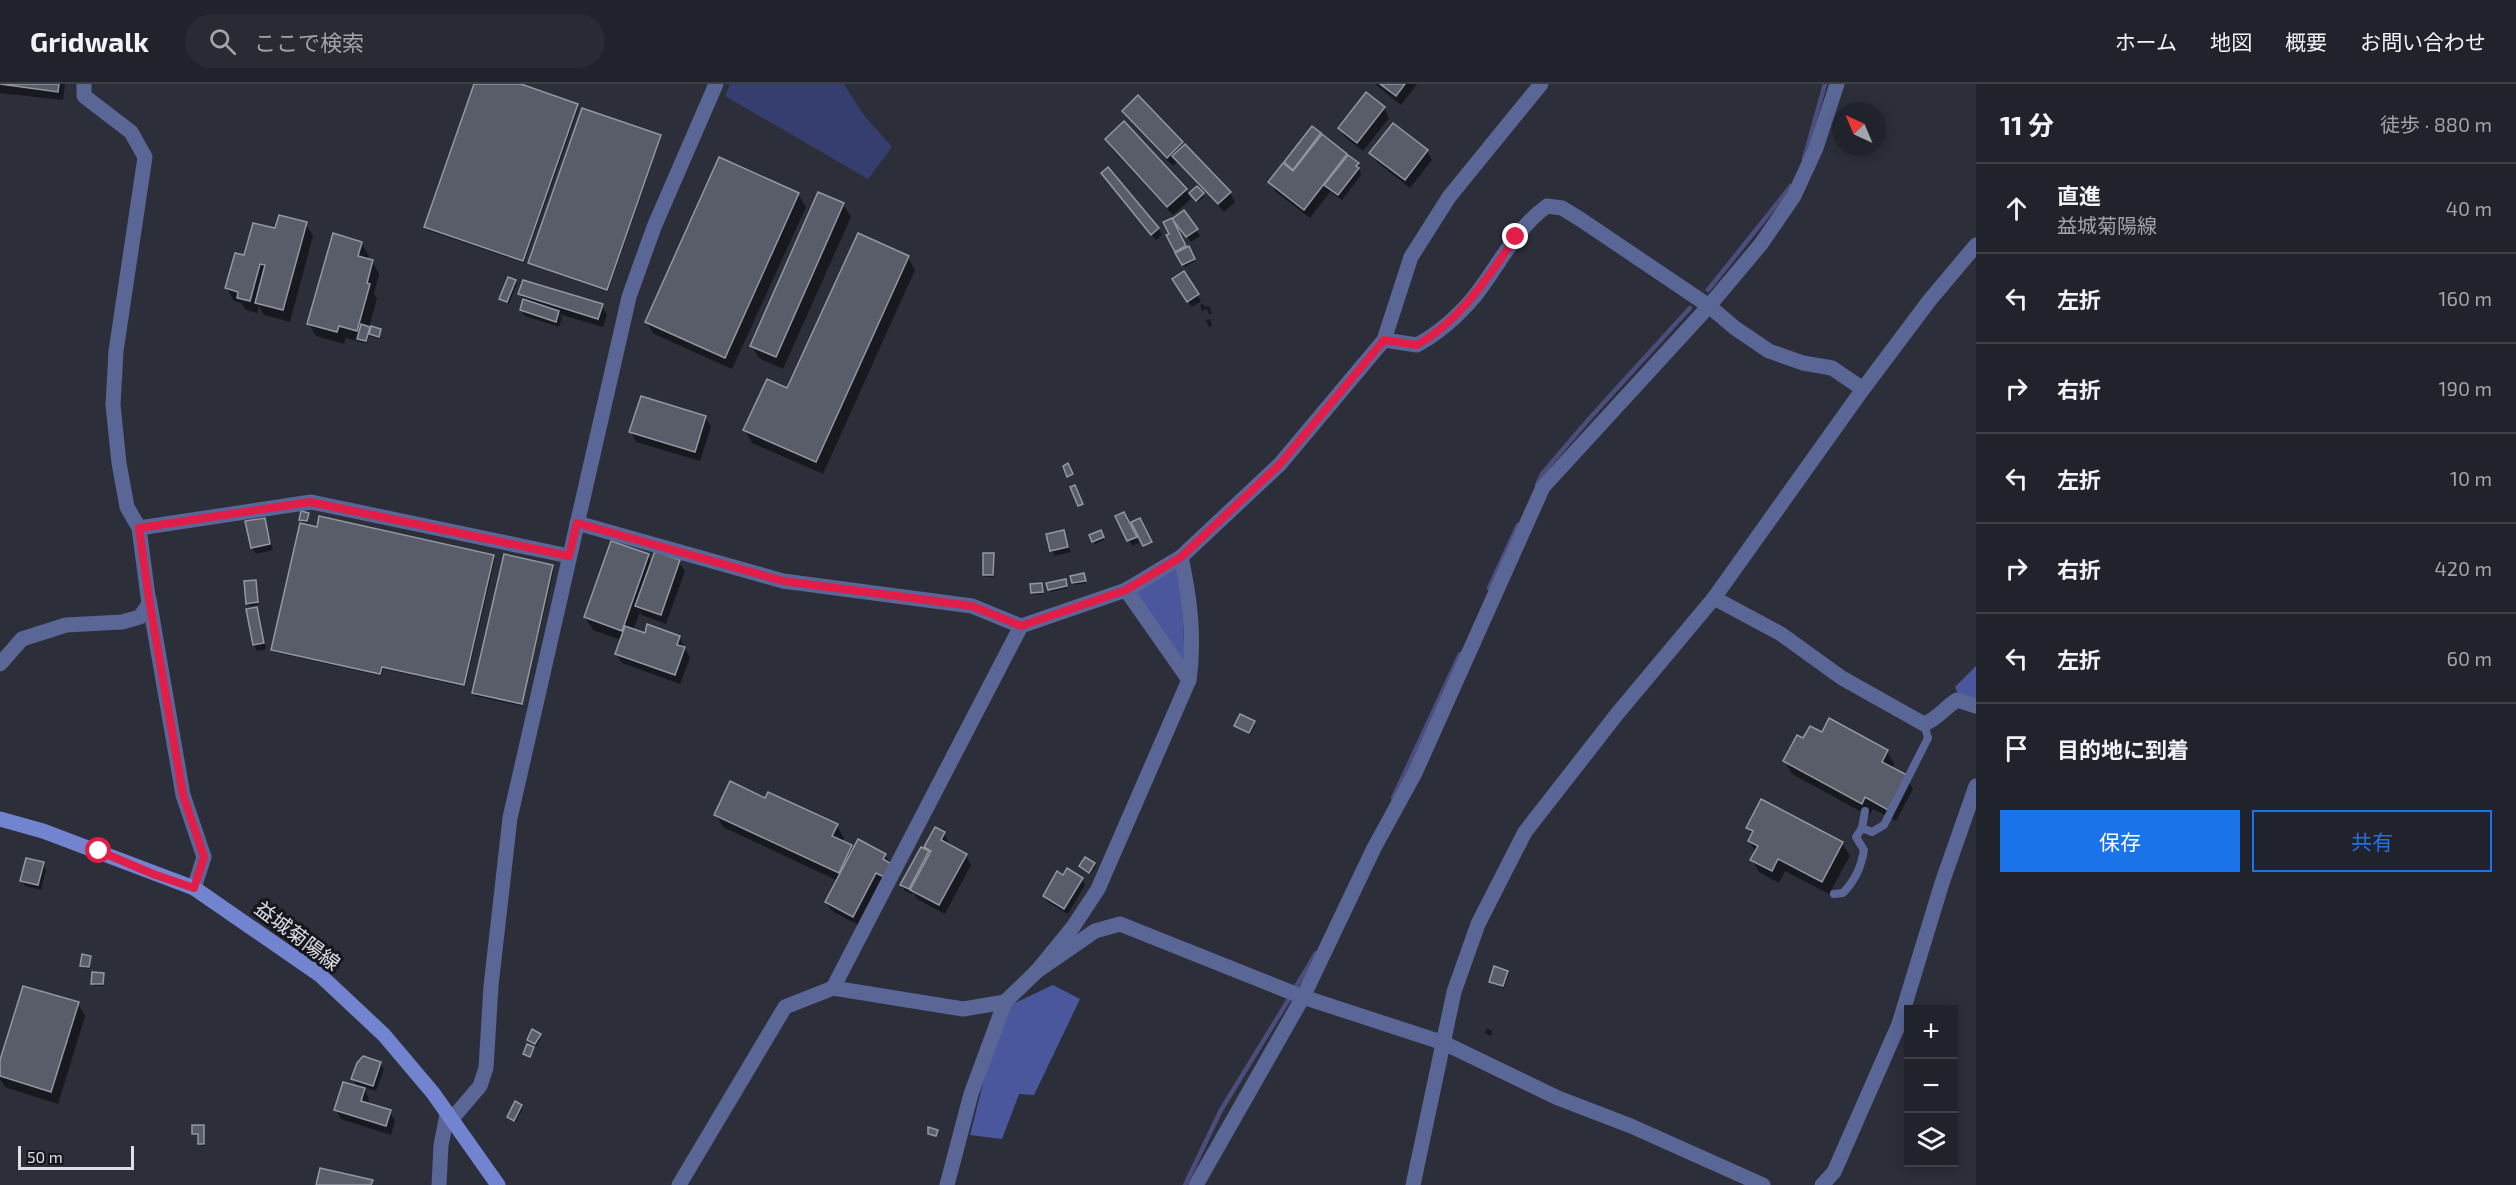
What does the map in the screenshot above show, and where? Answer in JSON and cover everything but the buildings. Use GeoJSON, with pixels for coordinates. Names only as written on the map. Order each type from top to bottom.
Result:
{"type":"FeatureCollection","features":[{"type":"Feature","properties":{"kind":"main road","name":"益城菊陽線"},"geometry":{"type":"LineString","coordinates":[[0,819],[43,831],[194,888],[320,975],[384,1035],[433,1093],[498,1185]]}},
{"type":"Feature","properties":{"kind":"street"},"geometry":{"type":"LineString","coordinates":[[84,84],[84,96],[131,132],[145,157],[116,351],[113,405],[119,463],[127,507],[139,528],[183,795],[204,857],[194,888]]}},
{"type":"Feature","properties":{"kind":"street"},"geometry":{"type":"LineString","coordinates":[[439,1185],[441,1145],[449,1118],[480,1086],[486,1068],[491,986],[510,818],[629,297],[654,227],[716,84]]}},
{"type":"Feature","properties":{"kind":"street"},"geometry":{"type":"LineString","coordinates":[[577,523],[783,581],[972,606],[1021,626],[1126,590],[1181,557],[1280,464],[1384,340],[1411,257],[1449,197],[1541,84]]}},
{"type":"Feature","properties":{"kind":"street"},"geometry":{"type":"LineString","coordinates":[[1196,1185],[1303,997],[1374,848],[1415,773],[1544,487],[1709,306],[1761,244],[1794,196],[1816,148],[1837,84]]}},
{"type":"Feature","properties":{"kind":"street"},"geometry":{"type":"LineString","coordinates":[[1384,340],[1417,345],[1432,336],[1473,298],[1516,237],[1536,214],[1547,206],[1562,208],[1580,219],[1709,306],[1735,328],[1769,351],[1803,363],[1832,368],[1863,389]]}},
{"type":"Feature","properties":{"kind":"street"},"geometry":{"type":"LineString","coordinates":[[1413,1185],[1454,992],[1478,924],[1525,832],[1617,714],[1714,598],[1863,389],[1929,301],[1976,245]]}},
{"type":"Feature","properties":{"kind":"street"},"geometry":{"type":"LineString","coordinates":[[139,528],[310,502],[569,556]]}},
{"type":"Feature","properties":{"kind":"street"},"geometry":{"type":"LineString","coordinates":[[947,1185],[971,1094],[1005,1002],[1037,971],[1073,927],[1098,889],[1189,680],[1193,652],[1190,596],[1181,557]]}},
{"type":"Feature","properties":{"kind":"street"},"geometry":{"type":"LineString","coordinates":[[1126,590],[1189,680]]}},
{"type":"Feature","properties":{"kind":"street"},"geometry":{"type":"LineString","coordinates":[[1714,598],[1781,634],[1842,678],[1924,724],[1936,720],[1947,706],[1957,700],[1976,706]]}},
{"type":"Feature","properties":{"kind":"street"},"geometry":{"type":"LineString","coordinates":[[0,664],[22,639],[66,625],[122,622],[140,617],[149,604],[149,599]]}},
{"type":"Feature","properties":{"kind":"street"},"geometry":{"type":"LineString","coordinates":[[833,988],[1021,626]]}},
{"type":"Feature","properties":{"kind":"street"},"geometry":{"type":"LineString","coordinates":[[1821,1185],[1834,1172],[1899,1024],[1942,883],[1976,786]]}},
{"type":"Feature","properties":{"kind":"street"},"geometry":{"type":"LineString","coordinates":[[1037,971],[1095,931],[1120,924],[1303,997],[1444,1043],[1558,1098],[1631,1126],[1763,1185]]}},
{"type":"Feature","properties":{"kind":"street"},"geometry":{"type":"LineString","coordinates":[[679,1185],[785,1007],[833,988],[963,1009],[1005,1002]]}},
{"type":"Feature","properties":{"kind":"lane"},"geometry":{"type":"LineString","coordinates":[[1862,828],[1872,832],[1884,825],[1928,738],[1924,724]]}},
{"type":"Feature","properties":{"kind":"lane"},"geometry":{"type":"LineString","coordinates":[[1834,894],[1843,893],[1861,866],[1864,850],[1856,837],[1862,828],[1865,811]]}},
{"type":"Feature","properties":{"kind":"shaded area"},"geometry":{"type":"Polygon","coordinates":[[[730,84],[844,84],[863,114],[892,147],[868,179],[725,96],[730,84]]]}},
{"type":"Feature","properties":{"kind":"shaded area"},"geometry":{"type":"Polygon","coordinates":[[[1174,567],[1181,578],[1185,665],[1133,590],[1174,567]]]}},
{"type":"Feature","properties":{"kind":"shaded area"},"geometry":{"type":"Polygon","coordinates":[[[1976,666],[1976,700],[1958,694],[1955,687],[1976,666]]]}},
{"type":"Feature","properties":{"kind":"shaded area"},"geometry":{"type":"Polygon","coordinates":[[[1053,985],[1080,999],[1034,1095],[1019,1094],[1002,1139],[970,1135],[1002,1009],[1053,985]]]}},
{"type":"Feature","properties":{"kind":"waterway"},"geometry":{"type":"LineString","coordinates":[[1804,159],[1825,84]]}},
{"type":"Feature","properties":{"kind":"waterway"},"geometry":{"type":"LineString","coordinates":[[1708,290],[1791,186]]}},
{"type":"Feature","properties":{"kind":"waterway"},"geometry":{"type":"LineString","coordinates":[[1537,485],[1542,474],[1589,419],[1690,308]]}},
{"type":"Feature","properties":{"kind":"waterway"},"geometry":{"type":"LineString","coordinates":[[1489,588],[1518,525]]}},
{"type":"Feature","properties":{"kind":"waterway"},"geometry":{"type":"LineString","coordinates":[[1393,798],[1460,654]]}},
{"type":"Feature","properties":{"kind":"waterway"},"geometry":{"type":"LineString","coordinates":[[1297,985],[1316,953]]}},
{"type":"Feature","properties":{"kind":"waterway"},"geometry":{"type":"LineString","coordinates":[[1185,1185],[1221,1110],[1289,999]]}},
{"type":"Feature","properties":{"kind":"route"},"geometry":{"type":"LineString","coordinates":[[99,851],[153,874],[194,888],[204,857],[183,795],[139,528],[310,502],[355,509],[569,556],[577,523],[783,581],[972,606],[1021,626],[1126,590],[1181,557],[1280,464],[1384,340],[1417,345],[1453,320],[1473,298],[1516,237]]}}]}
